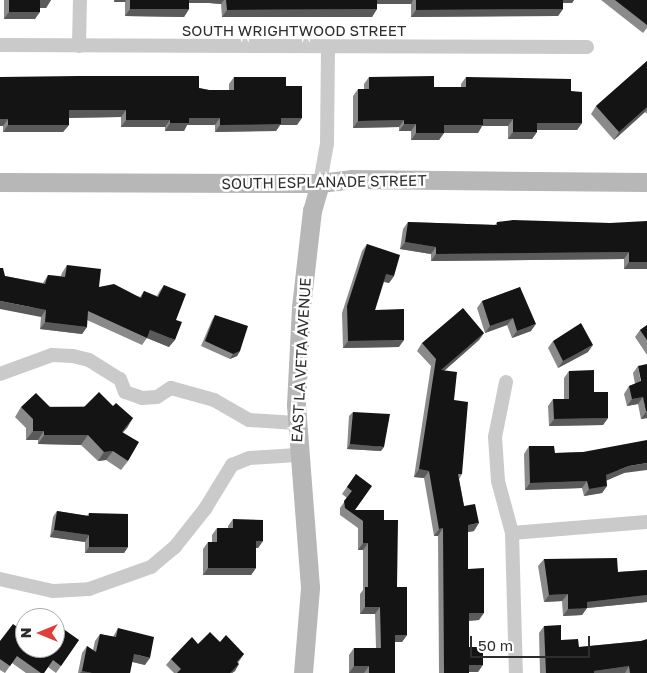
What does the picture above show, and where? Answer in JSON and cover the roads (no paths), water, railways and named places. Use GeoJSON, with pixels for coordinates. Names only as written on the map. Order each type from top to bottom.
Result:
{"type":"FeatureCollection","features":[{"type":"Feature","properties":{"kind":"main road","name":"SOUTH ESPLANADE STREET"},"geometry":{"type":"LineString","coordinates":[[0,182],[320,184],[351,179],[647,182]]}},
{"type":"Feature","properties":{"kind":"main road","name":"EAST LA VETA AVENUE"},"geometry":{"type":"LineString","coordinates":[[303,673],[310,588],[297,455],[296,423],[301,307],[312,211],[320,184]]}},
{"type":"Feature","properties":{"kind":"street"},"geometry":{"type":"LineString","coordinates":[[80,0],[80,46]]}},
{"type":"Feature","properties":{"kind":"street","name":"SOUTH WRIGHTWOOD STREET"},"geometry":{"type":"LineString","coordinates":[[0,45],[328,49],[587,48]]}},
{"type":"Feature","properties":{"kind":"street","name":"EAST LA VETA AVENUE"},"geometry":{"type":"LineString","coordinates":[[320,184],[327,144],[328,49]]}},
{"type":"Feature","properties":{"kind":"street"},"geometry":{"type":"LineString","coordinates":[[0,374],[52,355],[73,356],[89,360],[120,379],[125,392],[142,398],[157,397],[171,388],[214,400],[248,420],[296,423]]}},
{"type":"Feature","properties":{"kind":"street"},"geometry":{"type":"LineString","coordinates":[[506,382],[496,437],[498,481],[512,533],[516,673]]}},
{"type":"Feature","properties":{"kind":"street"},"geometry":{"type":"LineString","coordinates":[[0,579],[53,591],[89,589],[151,567],[174,548],[232,465],[248,458],[297,455]]}},
{"type":"Feature","properties":{"kind":"street"},"geometry":{"type":"LineString","coordinates":[[512,533],[647,522]]}}]}
